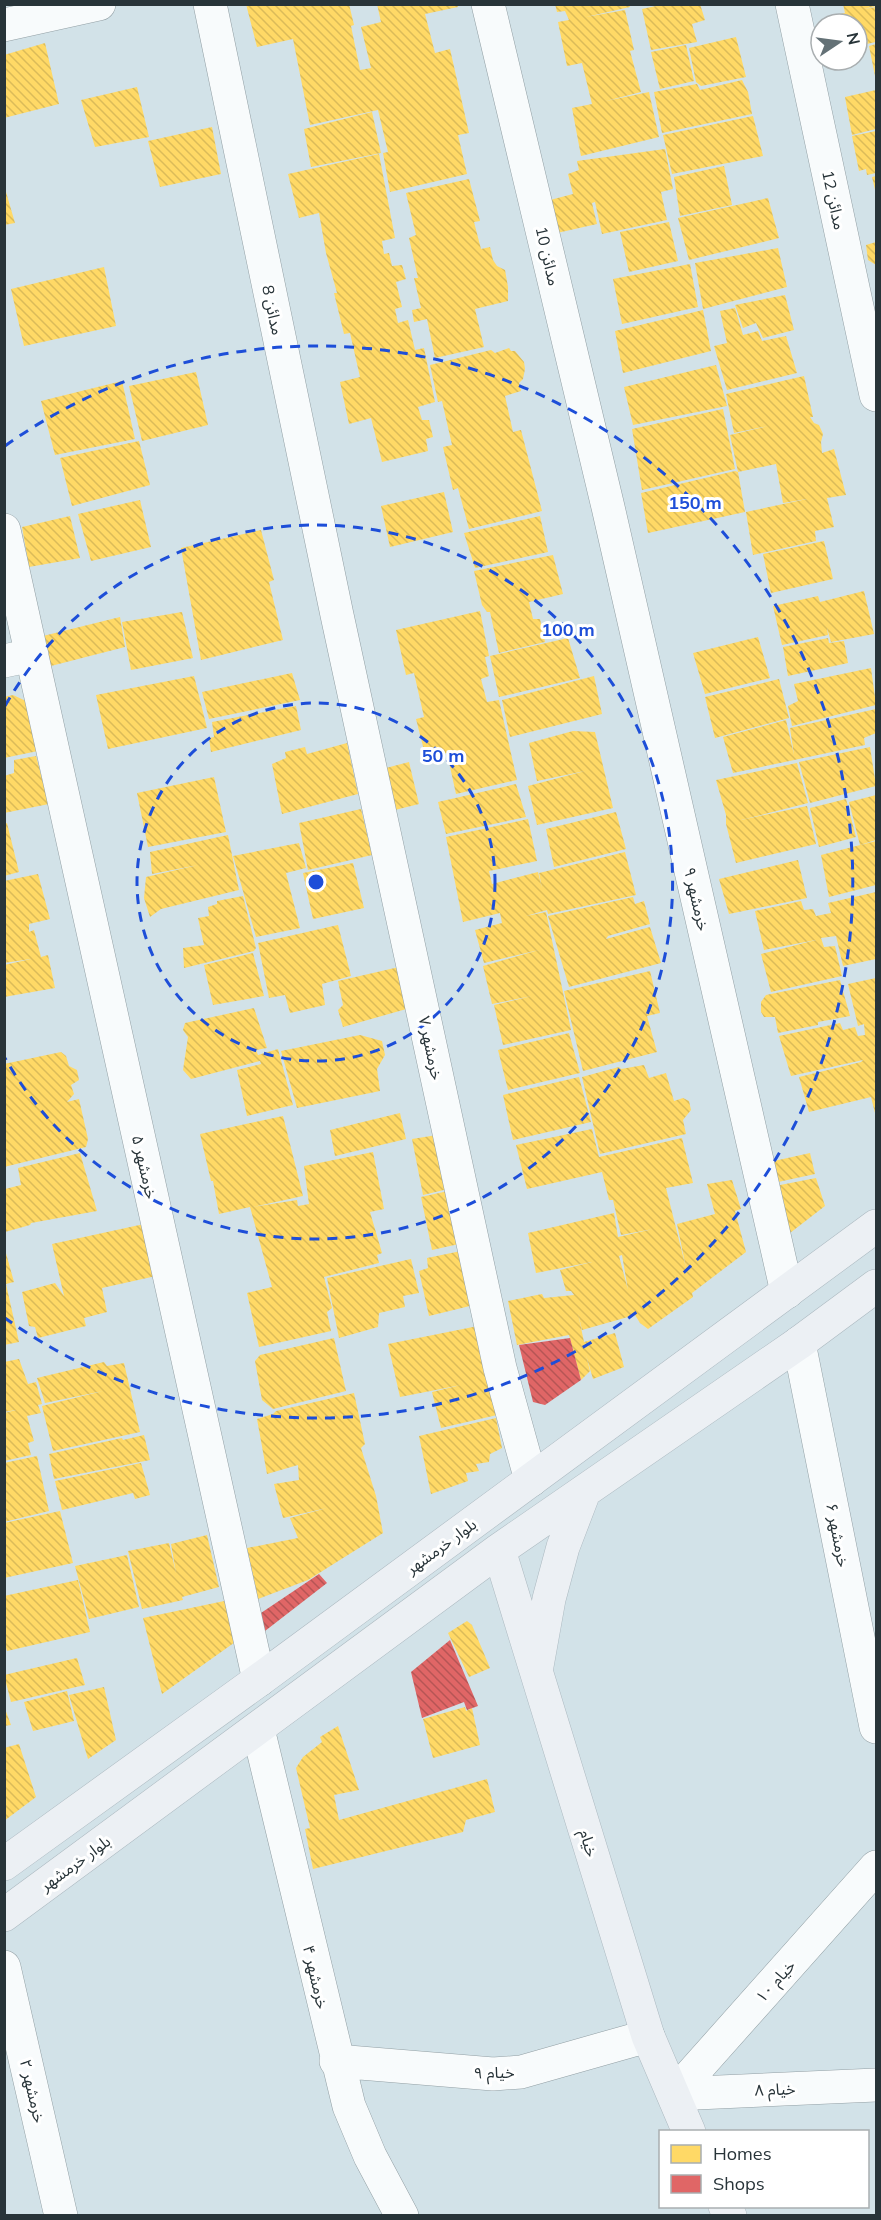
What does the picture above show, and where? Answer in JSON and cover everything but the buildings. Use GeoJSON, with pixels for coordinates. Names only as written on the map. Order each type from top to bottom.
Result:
{"type":"FeatureCollection","features":[{"type":"Feature","properties":{"kind":"main road","name":"بلوار خرمشهر"},"geometry":{"type":"LineString","coordinates":[[4,1864],[259,1680],[876,1226]]}},
{"type":"Feature","properties":{"kind":"main road","name":"بلوار خرمشهر"},"geometry":{"type":"LineString","coordinates":[[4,1915],[499,1550],[799,1343],[876,1286]]}},
{"type":"Feature","properties":{"kind":"main road"},"geometry":{"type":"LineString","coordinates":[[536,1671],[549,1599],[564,1547],[584,1492]]}},
{"type":"Feature","properties":{"kind":"main road","name":"خیام"},"geometry":{"type":"LineString","coordinates":[[499,1550],[648,2036],[688,2130]]}},
{"type":"Feature","properties":{"kind":"street"},"geometry":{"type":"LineString","coordinates":[[4,25],[99,4]]}},
{"type":"Feature","properties":{"kind":"street","name":"مدائن 8"},"geometry":{"type":"LineString","coordinates":[[210,4],[337,615]]}},
{"type":"Feature","properties":{"kind":"street","name":"مدائن 10"},"geometry":{"type":"LineString","coordinates":[[488,4],[608,507]]}},
{"type":"Feature","properties":{"kind":"street","name":"مدائن 12"},"geometry":{"type":"LineString","coordinates":[[792,4],[876,395]]}},
{"type":"Feature","properties":{"kind":"street","name":"خرمشهر ۹"},"geometry":{"type":"LineString","coordinates":[[608,507],[787,1292]]}},
{"type":"Feature","properties":{"kind":"street","name":"خرمشهر ۵"},"geometry":{"type":"LineString","coordinates":[[4,530],[18,658],[259,1680]]}},
{"type":"Feature","properties":{"kind":"street","name":"خرمشهر ۷"},"geometry":{"type":"LineString","coordinates":[[337,615],[500,1368],[520,1448],[531,1480]]}},
{"type":"Feature","properties":{"kind":"street","name":"خرمشهر ۶"},"geometry":{"type":"LineString","coordinates":[[799,1343],[876,1727]]}},
{"type":"Feature","properties":{"kind":"street","name":"خرمشهر ۴"},"geometry":{"type":"LineString","coordinates":[[258,1729],[336,2061],[353,2116],[370,2156],[402,2216]]}},
{"type":"Feature","properties":{"kind":"street","name":"خیام ۱۰"},"geometry":{"type":"LineString","coordinates":[[674,2094],[876,1868]]}},
{"type":"Feature","properties":{"kind":"street","name":"خرمشهر ۲"},"geometry":{"type":"LineString","coordinates":[[4,1967],[61,2216]]}},
{"type":"Feature","properties":{"kind":"street","name":"خیام ۹"},"geometry":{"type":"LineString","coordinates":[[336,2061],[493,2074],[521,2072],[648,2036]]}},
{"type":"Feature","properties":{"kind":"street","name":"خیام ۸"},"geometry":{"type":"LineString","coordinates":[[674,2094],[876,2085]]}}]}
